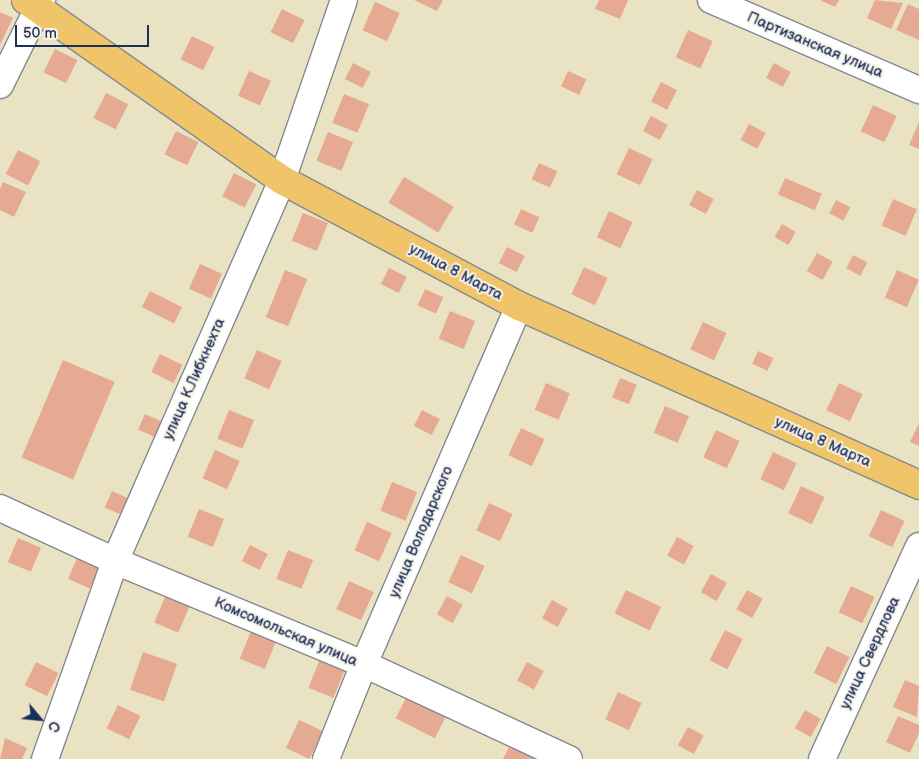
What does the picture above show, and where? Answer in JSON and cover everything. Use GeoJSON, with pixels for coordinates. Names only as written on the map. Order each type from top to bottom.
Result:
{"type":"FeatureCollection","features":[{"type":"Feature","properties":{"kind":"main road","name":"улица 8 Марта"},"geometry":{"type":"LineString","coordinates":[[35,3],[282,180],[519,306],[919,484]]}},
{"type":"Feature","properties":{"kind":"street","name":"улица К.Либкнехта"},"geometry":{"type":"LineString","coordinates":[[45,759],[115,561],[282,180],[344,0]]}},
{"type":"Feature","properties":{"kind":"street","name":"Партизанская улица"},"geometry":{"type":"LineString","coordinates":[[711,0],[919,90]]}},
{"type":"Feature","properties":{"kind":"street"},"geometry":{"type":"LineString","coordinates":[[0,85],[35,3]]}},
{"type":"Feature","properties":{"kind":"street","name":"улица Володарского"},"geometry":{"type":"LineString","coordinates":[[326,759],[364,664],[519,306]]}},
{"type":"Feature","properties":{"kind":"street","name":"Комсомольская улица"},"geometry":{"type":"LineString","coordinates":[[0,508],[115,561],[364,664],[569,759]]}},
{"type":"Feature","properties":{"kind":"street","name":"улица Свердлова"},"geometry":{"type":"LineString","coordinates":[[822,759],[919,546]]}},
{"type":"Feature","properties":{"kind":"building"},"geometry":{"type":"Polygon","coordinates":[[[414,0],[443,0],[437,11],[414,0]]]}},
{"type":"Feature","properties":{"kind":"building"},"geometry":{"type":"Polygon","coordinates":[[[599,0],[628,0],[620,19],[595,9],[599,0]]]}},
{"type":"Feature","properties":{"kind":"building"},"geometry":{"type":"Polygon","coordinates":[[[820,0],[839,0],[835,7],[820,0]]]}},
{"type":"Feature","properties":{"kind":"building"},"geometry":{"type":"Polygon","coordinates":[[[875,0],[903,3],[891,29],[867,18],[875,0]]]}},
{"type":"Feature","properties":{"kind":"building"},"geometry":{"type":"Polygon","coordinates":[[[375,2],[400,13],[387,41],[362,30],[375,2]]]}},
{"type":"Feature","properties":{"kind":"building"},"geometry":{"type":"Polygon","coordinates":[[[908,4],[919,9],[919,40],[896,30],[908,4]]]}},
{"type":"Feature","properties":{"kind":"building"},"geometry":{"type":"Polygon","coordinates":[[[282,9],[304,20],[293,43],[271,32],[282,9]]]}},
{"type":"Feature","properties":{"kind":"building"},"geometry":{"type":"Polygon","coordinates":[[[0,12],[13,18],[0,45],[0,12]]]}},
{"type":"Feature","properties":{"kind":"building"},"geometry":{"type":"Polygon","coordinates":[[[688,30],[713,41],[700,68],[676,57],[688,30]]]}},
{"type":"Feature","properties":{"kind":"building"},"geometry":{"type":"Polygon","coordinates":[[[192,36],[214,47],[203,70],[181,59],[192,36]]]}},
{"type":"Feature","properties":{"kind":"building"},"geometry":{"type":"Polygon","coordinates":[[[55,49],[77,60],[66,83],[44,72],[55,49]]]}},
{"type":"Feature","properties":{"kind":"building"},"geometry":{"type":"Polygon","coordinates":[[[353,63],[371,72],[363,88],[345,79],[353,63]]]}},
{"type":"Feature","properties":{"kind":"building"},"geometry":{"type":"Polygon","coordinates":[[[774,63],[791,72],[783,87],[766,78],[774,63]]]}},
{"type":"Feature","properties":{"kind":"building"},"geometry":{"type":"Polygon","coordinates":[[[249,71],[271,81],[260,105],[238,96],[249,71]]]}},
{"type":"Feature","properties":{"kind":"building"},"geometry":{"type":"Polygon","coordinates":[[[568,71],[586,79],[579,95],[561,87],[568,71]]]}},
{"type":"Feature","properties":{"kind":"building"},"geometry":{"type":"Polygon","coordinates":[[[661,82],[677,90],[667,110],[651,102],[661,82]]]}},
{"type":"Feature","properties":{"kind":"building"},"geometry":{"type":"Polygon","coordinates":[[[106,93],[128,104],[116,129],[93,118],[106,93]]]}},
{"type":"Feature","properties":{"kind":"building"},"geometry":{"type":"Polygon","coordinates":[[[344,94],[369,104],[357,133],[332,123],[344,94]]]}},
{"type":"Feature","properties":{"kind":"building"},"geometry":{"type":"Polygon","coordinates":[[[873,105],[897,116],[884,142],[861,131],[873,105]]]}},
{"type":"Feature","properties":{"kind":"building"},"geometry":{"type":"Polygon","coordinates":[[[651,116],[668,125],[660,140],[643,131],[651,116]]]}},
{"type":"Feature","properties":{"kind":"building"},"geometry":{"type":"Polygon","coordinates":[[[919,122],[919,149],[909,145],[919,122]]]}},
{"type":"Feature","properties":{"kind":"building"},"geometry":{"type":"Polygon","coordinates":[[[749,124],[766,133],[757,149],[741,140],[749,124]]]}},
{"type":"Feature","properties":{"kind":"building"},"geometry":{"type":"Polygon","coordinates":[[[176,131],[198,142],[187,165],[165,154],[176,131]]]}},
{"type":"Feature","properties":{"kind":"building"},"geometry":{"type":"Polygon","coordinates":[[[328,132],[353,142],[341,171],[316,161],[328,132]]]}},
{"type":"Feature","properties":{"kind":"building"},"geometry":{"type":"Polygon","coordinates":[[[629,148],[653,159],[640,185],[617,174],[629,148]]]}},
{"type":"Feature","properties":{"kind":"building"},"geometry":{"type":"Polygon","coordinates":[[[18,150],[40,161],[28,185],[6,174],[18,150]]]}},
{"type":"Feature","properties":{"kind":"building"},"geometry":{"type":"Polygon","coordinates":[[[539,163],[557,171],[550,188],[532,179],[539,163]]]}},
{"type":"Feature","properties":{"kind":"building"},"geometry":{"type":"Polygon","coordinates":[[[234,173],[256,184],[244,208],[222,196],[234,173]]]}},
{"type":"Feature","properties":{"kind":"building"},"geometry":{"type":"Polygon","coordinates":[[[404,177],[454,207],[438,233],[389,203],[404,177]]]}},
{"type":"Feature","properties":{"kind":"building"},"geometry":{"type":"Polygon","coordinates":[[[785,178],[822,194],[815,210],[778,195],[785,178]]]}},
{"type":"Feature","properties":{"kind":"building"},"geometry":{"type":"Polygon","coordinates":[[[3,182],[26,192],[14,217],[0,210],[0,189],[3,182]]]}},
{"type":"Feature","properties":{"kind":"building"},"geometry":{"type":"Polygon","coordinates":[[[697,190],[714,199],[706,214],[689,205],[697,190]]]}},
{"type":"Feature","properties":{"kind":"building"},"geometry":{"type":"Polygon","coordinates":[[[893,199],[917,209],[906,236],[882,226],[893,199]]]}},
{"type":"Feature","properties":{"kind":"building"},"geometry":{"type":"Polygon","coordinates":[[[836,200],[850,207],[843,221],[829,213],[836,200]]]}},
{"type":"Feature","properties":{"kind":"building"},"geometry":{"type":"Polygon","coordinates":[[[521,209],[539,217],[532,233],[514,225],[521,209]]]}},
{"type":"Feature","properties":{"kind":"building"},"geometry":{"type":"Polygon","coordinates":[[[609,211],[633,222],[620,248],[597,237],[609,211]]]}},
{"type":"Feature","properties":{"kind":"building"},"geometry":{"type":"Polygon","coordinates":[[[303,213],[328,223],[317,251],[292,241],[303,213]]]}},
{"type":"Feature","properties":{"kind":"building"},"geometry":{"type":"Polygon","coordinates":[[[782,224],[796,232],[788,245],[774,237],[782,224]]]}},
{"type":"Feature","properties":{"kind":"building"},"geometry":{"type":"Polygon","coordinates":[[[507,247],[525,256],[517,272],[499,263],[507,247]]]}},
{"type":"Feature","properties":{"kind":"building"},"geometry":{"type":"Polygon","coordinates":[[[817,253],[833,262],[823,280],[807,271],[817,253]]]}},
{"type":"Feature","properties":{"kind":"building"},"geometry":{"type":"Polygon","coordinates":[[[853,255],[867,262],[860,276],[846,268],[853,255]]]}},
{"type":"Feature","properties":{"kind":"building"},"geometry":{"type":"Polygon","coordinates":[[[200,264],[222,274],[211,298],[189,289],[200,264]]]}},
{"type":"Feature","properties":{"kind":"building"},"geometry":{"type":"Polygon","coordinates":[[[584,267],[608,278],[595,305],[571,294],[584,267]]]}},
{"type":"Feature","properties":{"kind":"building"},"geometry":{"type":"Polygon","coordinates":[[[389,268],[407,277],[399,293],[381,284],[389,268]]]}},
{"type":"Feature","properties":{"kind":"building"},"geometry":{"type":"Polygon","coordinates":[[[285,270],[307,279],[288,326],[266,317],[285,270]]]}},
{"type":"Feature","properties":{"kind":"building"},"geometry":{"type":"Polygon","coordinates":[[[897,270],[919,280],[907,307],[885,297],[897,270]]]}},
{"type":"Feature","properties":{"kind":"building"},"geometry":{"type":"Polygon","coordinates":[[[425,289],[443,297],[436,314],[418,305],[425,289]]]}},
{"type":"Feature","properties":{"kind":"building"},"geometry":{"type":"Polygon","coordinates":[[[150,291],[182,307],[174,323],[142,307],[150,291]]]}},
{"type":"Feature","properties":{"kind":"building"},"geometry":{"type":"Polygon","coordinates":[[[450,311],[475,321],[464,349],[439,339],[450,311]]]}},
{"type":"Feature","properties":{"kind":"building"},"geometry":{"type":"Polygon","coordinates":[[[703,322],[727,333],[714,360],[690,349],[703,322]]]}},
{"type":"Feature","properties":{"kind":"building"},"geometry":{"type":"Polygon","coordinates":[[[257,350],[282,361],[269,389],[244,378],[257,350]]]}},
{"type":"Feature","properties":{"kind":"building"},"geometry":{"type":"Polygon","coordinates":[[[758,351],[773,358],[767,371],[752,364],[758,351]]]}},
{"type":"Feature","properties":{"kind":"building"},"geometry":{"type":"Polygon","coordinates":[[[160,354],[182,365],[174,383],[151,372],[160,354]]]}},
{"type":"Feature","properties":{"kind":"building"},"geometry":{"type":"Polygon","coordinates":[[[63,360],[115,382],[73,479],[22,458],[63,360]]]}},
{"type":"Feature","properties":{"kind":"building"},"geometry":{"type":"Polygon","coordinates":[[[620,378],[637,385],[629,404],[612,397],[620,378]]]}},
{"type":"Feature","properties":{"kind":"building"},"geometry":{"type":"Polygon","coordinates":[[[546,383],[570,393],[559,420],[535,410],[546,383]]]}},
{"type":"Feature","properties":{"kind":"building"},"geometry":{"type":"Polygon","coordinates":[[[839,383],[863,394],[850,421],[826,410],[839,383]]]}},
{"type":"Feature","properties":{"kind":"building"},"geometry":{"type":"Polygon","coordinates":[[[665,406],[689,416],[678,443],[654,433],[665,406]]]}},
{"type":"Feature","properties":{"kind":"building"},"geometry":{"type":"Polygon","coordinates":[[[229,410],[254,420],[242,449],[217,439],[229,410]]]}},
{"type":"Feature","properties":{"kind":"building"},"geometry":{"type":"Polygon","coordinates":[[[422,410],[440,419],[432,435],[414,426],[422,410]]]}},
{"type":"Feature","properties":{"kind":"building"},"geometry":{"type":"Polygon","coordinates":[[[145,414],[163,422],[156,438],[138,430],[145,414]]]}},
{"type":"Feature","properties":{"kind":"building"},"geometry":{"type":"Polygon","coordinates":[[[919,423],[919,446],[910,442],[919,423]]]}},
{"type":"Feature","properties":{"kind":"building"},"geometry":{"type":"Polygon","coordinates":[[[521,428],[545,439],[532,466],[508,455],[521,428]]]}},
{"type":"Feature","properties":{"kind":"building"},"geometry":{"type":"Polygon","coordinates":[[[716,430],[740,441],[727,468],[703,457],[716,430]]]}},
{"type":"Feature","properties":{"kind":"building"},"geometry":{"type":"Polygon","coordinates":[[[215,450],[240,461],[227,489],[202,478],[215,450]]]}},
{"type":"Feature","properties":{"kind":"building"},"geometry":{"type":"Polygon","coordinates":[[[773,452],[797,463],[784,490],[760,479],[773,452]]]}},
{"type":"Feature","properties":{"kind":"building"},"geometry":{"type":"Polygon","coordinates":[[[392,482],[417,492],[405,521],[380,511],[392,482]]]}},
{"type":"Feature","properties":{"kind":"building"},"geometry":{"type":"Polygon","coordinates":[[[801,486],[825,497],[812,524],[788,513],[801,486]]]}},
{"type":"Feature","properties":{"kind":"building"},"geometry":{"type":"Polygon","coordinates":[[[112,491],[130,499],[123,516],[105,507],[112,491]]]}},
{"type":"Feature","properties":{"kind":"building"},"geometry":{"type":"Polygon","coordinates":[[[489,503],[513,514],[500,541],[476,530],[489,503]]]}},
{"type":"Feature","properties":{"kind":"building"},"geometry":{"type":"Polygon","coordinates":[[[199,509],[224,519],[213,547],[188,537],[199,509]]]}},
{"type":"Feature","properties":{"kind":"building"},"geometry":{"type":"Polygon","coordinates":[[[881,510],[905,521],[892,547],[869,536],[881,510]]]}},
{"type":"Feature","properties":{"kind":"building"},"geometry":{"type":"Polygon","coordinates":[[[367,522],[392,533],[379,561],[354,550],[367,522]]]}},
{"type":"Feature","properties":{"kind":"building"},"geometry":{"type":"Polygon","coordinates":[[[677,537],[694,546],[684,564],[667,556],[677,537]]]}},
{"type":"Feature","properties":{"kind":"building"},"geometry":{"type":"Polygon","coordinates":[[[18,538],[41,548],[31,572],[8,562],[18,538]]]}},
{"type":"Feature","properties":{"kind":"building"},"geometry":{"type":"Polygon","coordinates":[[[250,545],[268,554],[260,570],[242,561],[250,545]]]}},
{"type":"Feature","properties":{"kind":"building"},"geometry":{"type":"Polygon","coordinates":[[[288,550],[313,560],[301,589],[276,579],[288,550]]]}},
{"type":"Feature","properties":{"kind":"building"},"geometry":{"type":"Polygon","coordinates":[[[79,554],[101,564],[90,588],[68,579],[79,554]]]}},
{"type":"Feature","properties":{"kind":"building"},"geometry":{"type":"Polygon","coordinates":[[[461,555],[485,566],[472,593],[448,582],[461,555]]]}},
{"type":"Feature","properties":{"kind":"building"},"geometry":{"type":"Polygon","coordinates":[[[711,574],[727,583],[717,601],[701,592],[711,574]]]}},
{"type":"Feature","properties":{"kind":"building"},"geometry":{"type":"Polygon","coordinates":[[[349,581],[374,592],[361,620],[336,609],[349,581]]]}},
{"type":"Feature","properties":{"kind":"building"},"geometry":{"type":"Polygon","coordinates":[[[851,586],[875,597],[862,623],[839,612],[851,586]]]}},
{"type":"Feature","properties":{"kind":"building"},"geometry":{"type":"Polygon","coordinates":[[[626,590],[661,607],[650,630],[615,613],[626,590]]]}},
{"type":"Feature","properties":{"kind":"building"},"geometry":{"type":"Polygon","coordinates":[[[747,590],[763,599],[752,618],[736,609],[747,590]]]}},
{"type":"Feature","properties":{"kind":"building"},"geometry":{"type":"Polygon","coordinates":[[[166,595],[190,605],[178,633],[154,623],[166,595]]]}},
{"type":"Feature","properties":{"kind":"building"},"geometry":{"type":"Polygon","coordinates":[[[447,596],[463,605],[453,623],[437,614],[447,596]]]}},
{"type":"Feature","properties":{"kind":"building"},"geometry":{"type":"Polygon","coordinates":[[[552,600],[568,609],[558,627],[542,618],[552,600]]]}},
{"type":"Feature","properties":{"kind":"building"},"geometry":{"type":"Polygon","coordinates":[[[725,630],[743,639],[727,669],[710,660],[725,630]]]}},
{"type":"Feature","properties":{"kind":"building"},"geometry":{"type":"Polygon","coordinates":[[[251,631],[276,641],[265,669],[240,659],[251,631]]]}},
{"type":"Feature","properties":{"kind":"building"},"geometry":{"type":"Polygon","coordinates":[[[827,646],[849,657],[836,684],[814,673],[827,646]]]}},
{"type":"Feature","properties":{"kind":"building"},"geometry":{"type":"Polygon","coordinates":[[[143,652],[177,664],[164,702],[130,690],[143,652]]]}},
{"type":"Feature","properties":{"kind":"building"},"geometry":{"type":"Polygon","coordinates":[[[320,659],[345,669],[333,698],[308,688],[320,659]]]}},
{"type":"Feature","properties":{"kind":"building"},"geometry":{"type":"Polygon","coordinates":[[[36,662],[58,673],[47,696],[25,685],[36,662]]]}},
{"type":"Feature","properties":{"kind":"building"},"geometry":{"type":"Polygon","coordinates":[[[527,662],[544,671],[534,689],[517,681],[527,662]]]}},
{"type":"Feature","properties":{"kind":"building"},"geometry":{"type":"Polygon","coordinates":[[[905,680],[919,686],[917,717],[893,707],[905,680]]]}},
{"type":"Feature","properties":{"kind":"building"},"geometry":{"type":"Polygon","coordinates":[[[618,692],[642,703],[629,730],[605,719],[618,692]]]}},
{"type":"Feature","properties":{"kind":"building"},"geometry":{"type":"Polygon","coordinates":[[[407,696],[446,716],[435,738],[396,718],[407,696]]]}},
{"type":"Feature","properties":{"kind":"building"},"geometry":{"type":"Polygon","coordinates":[[[118,705],[140,716],[129,739],[107,728],[118,705]]]}},
{"type":"Feature","properties":{"kind":"building"},"geometry":{"type":"Polygon","coordinates":[[[805,710],[821,719],[811,737],[795,728],[805,710]]]}},
{"type":"Feature","properties":{"kind":"building"},"geometry":{"type":"Polygon","coordinates":[[[898,716],[919,725],[919,733],[910,753],[886,742],[898,716]]]}},
{"type":"Feature","properties":{"kind":"building"},"geometry":{"type":"Polygon","coordinates":[[[299,720],[323,731],[310,759],[286,748],[299,720]]]}},
{"type":"Feature","properties":{"kind":"building"},"geometry":{"type":"Polygon","coordinates":[[[688,727],[704,736],[694,754],[678,745],[688,727]]]}},
{"type":"Feature","properties":{"kind":"building"},"geometry":{"type":"Polygon","coordinates":[[[5,738],[27,748],[22,759],[0,759],[5,738]]]}},
{"type":"Feature","properties":{"kind":"building"},"geometry":{"type":"Polygon","coordinates":[[[512,741],[536,753],[534,759],[503,759],[512,741]]]}}]}
